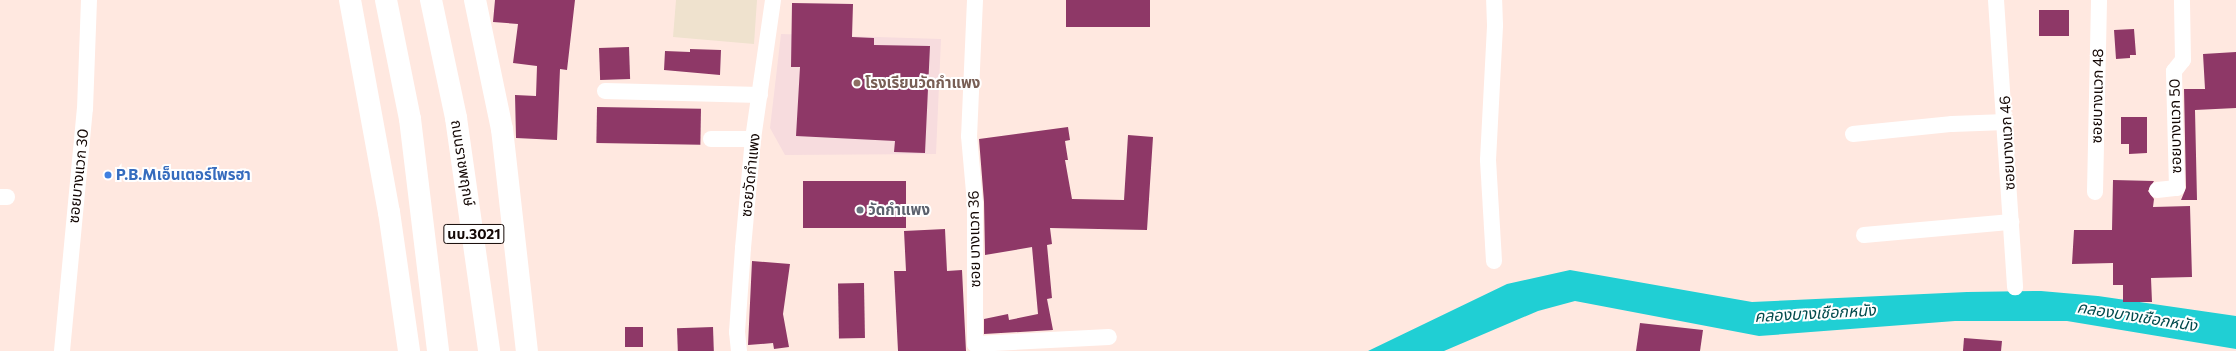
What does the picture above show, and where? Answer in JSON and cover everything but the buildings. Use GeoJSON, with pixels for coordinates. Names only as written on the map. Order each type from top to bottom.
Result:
{"type":"FeatureCollection","features":[{"type":"Feature","properties":{"kind":"main road"},"geometry":{"type":"LineString","coordinates":[[350,0],[389,212],[409,351]]}},
{"type":"Feature","properties":{"kind":"main road","name":"นบ.3021"},"geometry":{"type":"LineString","coordinates":[[386,0],[410,118],[438,351]]}},
{"type":"Feature","properties":{"kind":"main road","name":"ถนนราชพฤกษ์"},"geometry":{"type":"LineString","coordinates":[[431,0],[456,118],[489,351]]}},
{"type":"Feature","properties":{"kind":"main road","name":"นบ.3021"},"geometry":{"type":"LineString","coordinates":[[475,0],[502,129],[527,351]]}},
{"type":"Feature","properties":{"kind":"street","name":"ซอยบางแวก 30"},"geometry":{"type":"LineString","coordinates":[[62,351],[85,109],[89,0]]}},
{"type":"Feature","properties":{"kind":"street","name":"ซอยวัดกำแพง"},"geometry":{"type":"LineString","coordinates":[[739,351],[737,332],[753,139],[773,0]]}},
{"type":"Feature","properties":{"kind":"street","name":"ซอย บางแวก 36"},"geometry":{"type":"LineString","coordinates":[[975,0],[969,136],[974,203],[975,344],[1109,337]]}},
{"type":"Feature","properties":{"kind":"street"},"geometry":{"type":"LineString","coordinates":[[1494,0],[1495,26],[1488,160],[1494,261]]}},
{"type":"Feature","properties":{"kind":"street","name":"ซอยบางแวก 46"},"geometry":{"type":"LineString","coordinates":[[1996,0],[2006,122],[2015,287]]}},
{"type":"Feature","properties":{"kind":"street","name":"ซอยบางแวก 48"},"geometry":{"type":"LineString","coordinates":[[2095,192],[2099,0]]}},
{"type":"Feature","properties":{"kind":"street","name":"ซอยบางแวก 50"},"geometry":{"type":"LineString","coordinates":[[2157,190],[2177,188],[2174,71],[2183,60],[2182,0]]}},
{"type":"Feature","properties":{"kind":"street"},"geometry":{"type":"LineString","coordinates":[[605,91],[760,95]]}},
{"type":"Feature","properties":{"kind":"street"},"geometry":{"type":"LineString","coordinates":[[1853,134],[1952,124],[2006,122]]}},
{"type":"Feature","properties":{"kind":"street"},"geometry":{"type":"LineString","coordinates":[[711,139],[753,139]]}},
{"type":"Feature","properties":{"kind":"street"},"geometry":{"type":"LineString","coordinates":[[1864,235],[2011,222]]}},
{"type":"Feature","properties":{"kind":"shaded area"},"geometry":{"type":"Polygon","coordinates":[[[676,0],[757,0],[754,44],[673,37],[676,0]]]}},
{"type":"Feature","properties":{"kind":"shaded area","name":"โรงเรียนวัดกำแพง"},"geometry":{"type":"Polygon","coordinates":[[[781,34],[941,39],[936,154],[785,155],[770,128],[781,34]]]}},
{"type":"Feature","properties":{"kind":"water","name":"คลองบางเชือกหนัง"},"geometry":{"type":"Polygon","coordinates":[[[1570,270],[1752,302],[1967,292],[2041,291],[2098,296],[2236,316],[2236,349],[2067,321],[1955,321],[1759,336],[1575,301],[1538,311],[1444,351],[1368,351],[1507,284],[1570,270]]]}},
{"type":"Feature","properties":{"kind":"place","name":"โรงเรียนวัดกำแพง"},"geometry":{"type":"Point","coordinates":[857,83]}},
{"type":"Feature","properties":{"kind":"place","name":"P.B.Mเอ็นเตอร์ไพรฮา"},"geometry":{"type":"Point","coordinates":[108,175]}},
{"type":"Feature","properties":{"kind":"place","name":"วัดกำแพง"},"geometry":{"type":"Point","coordinates":[860,210]}}]}
